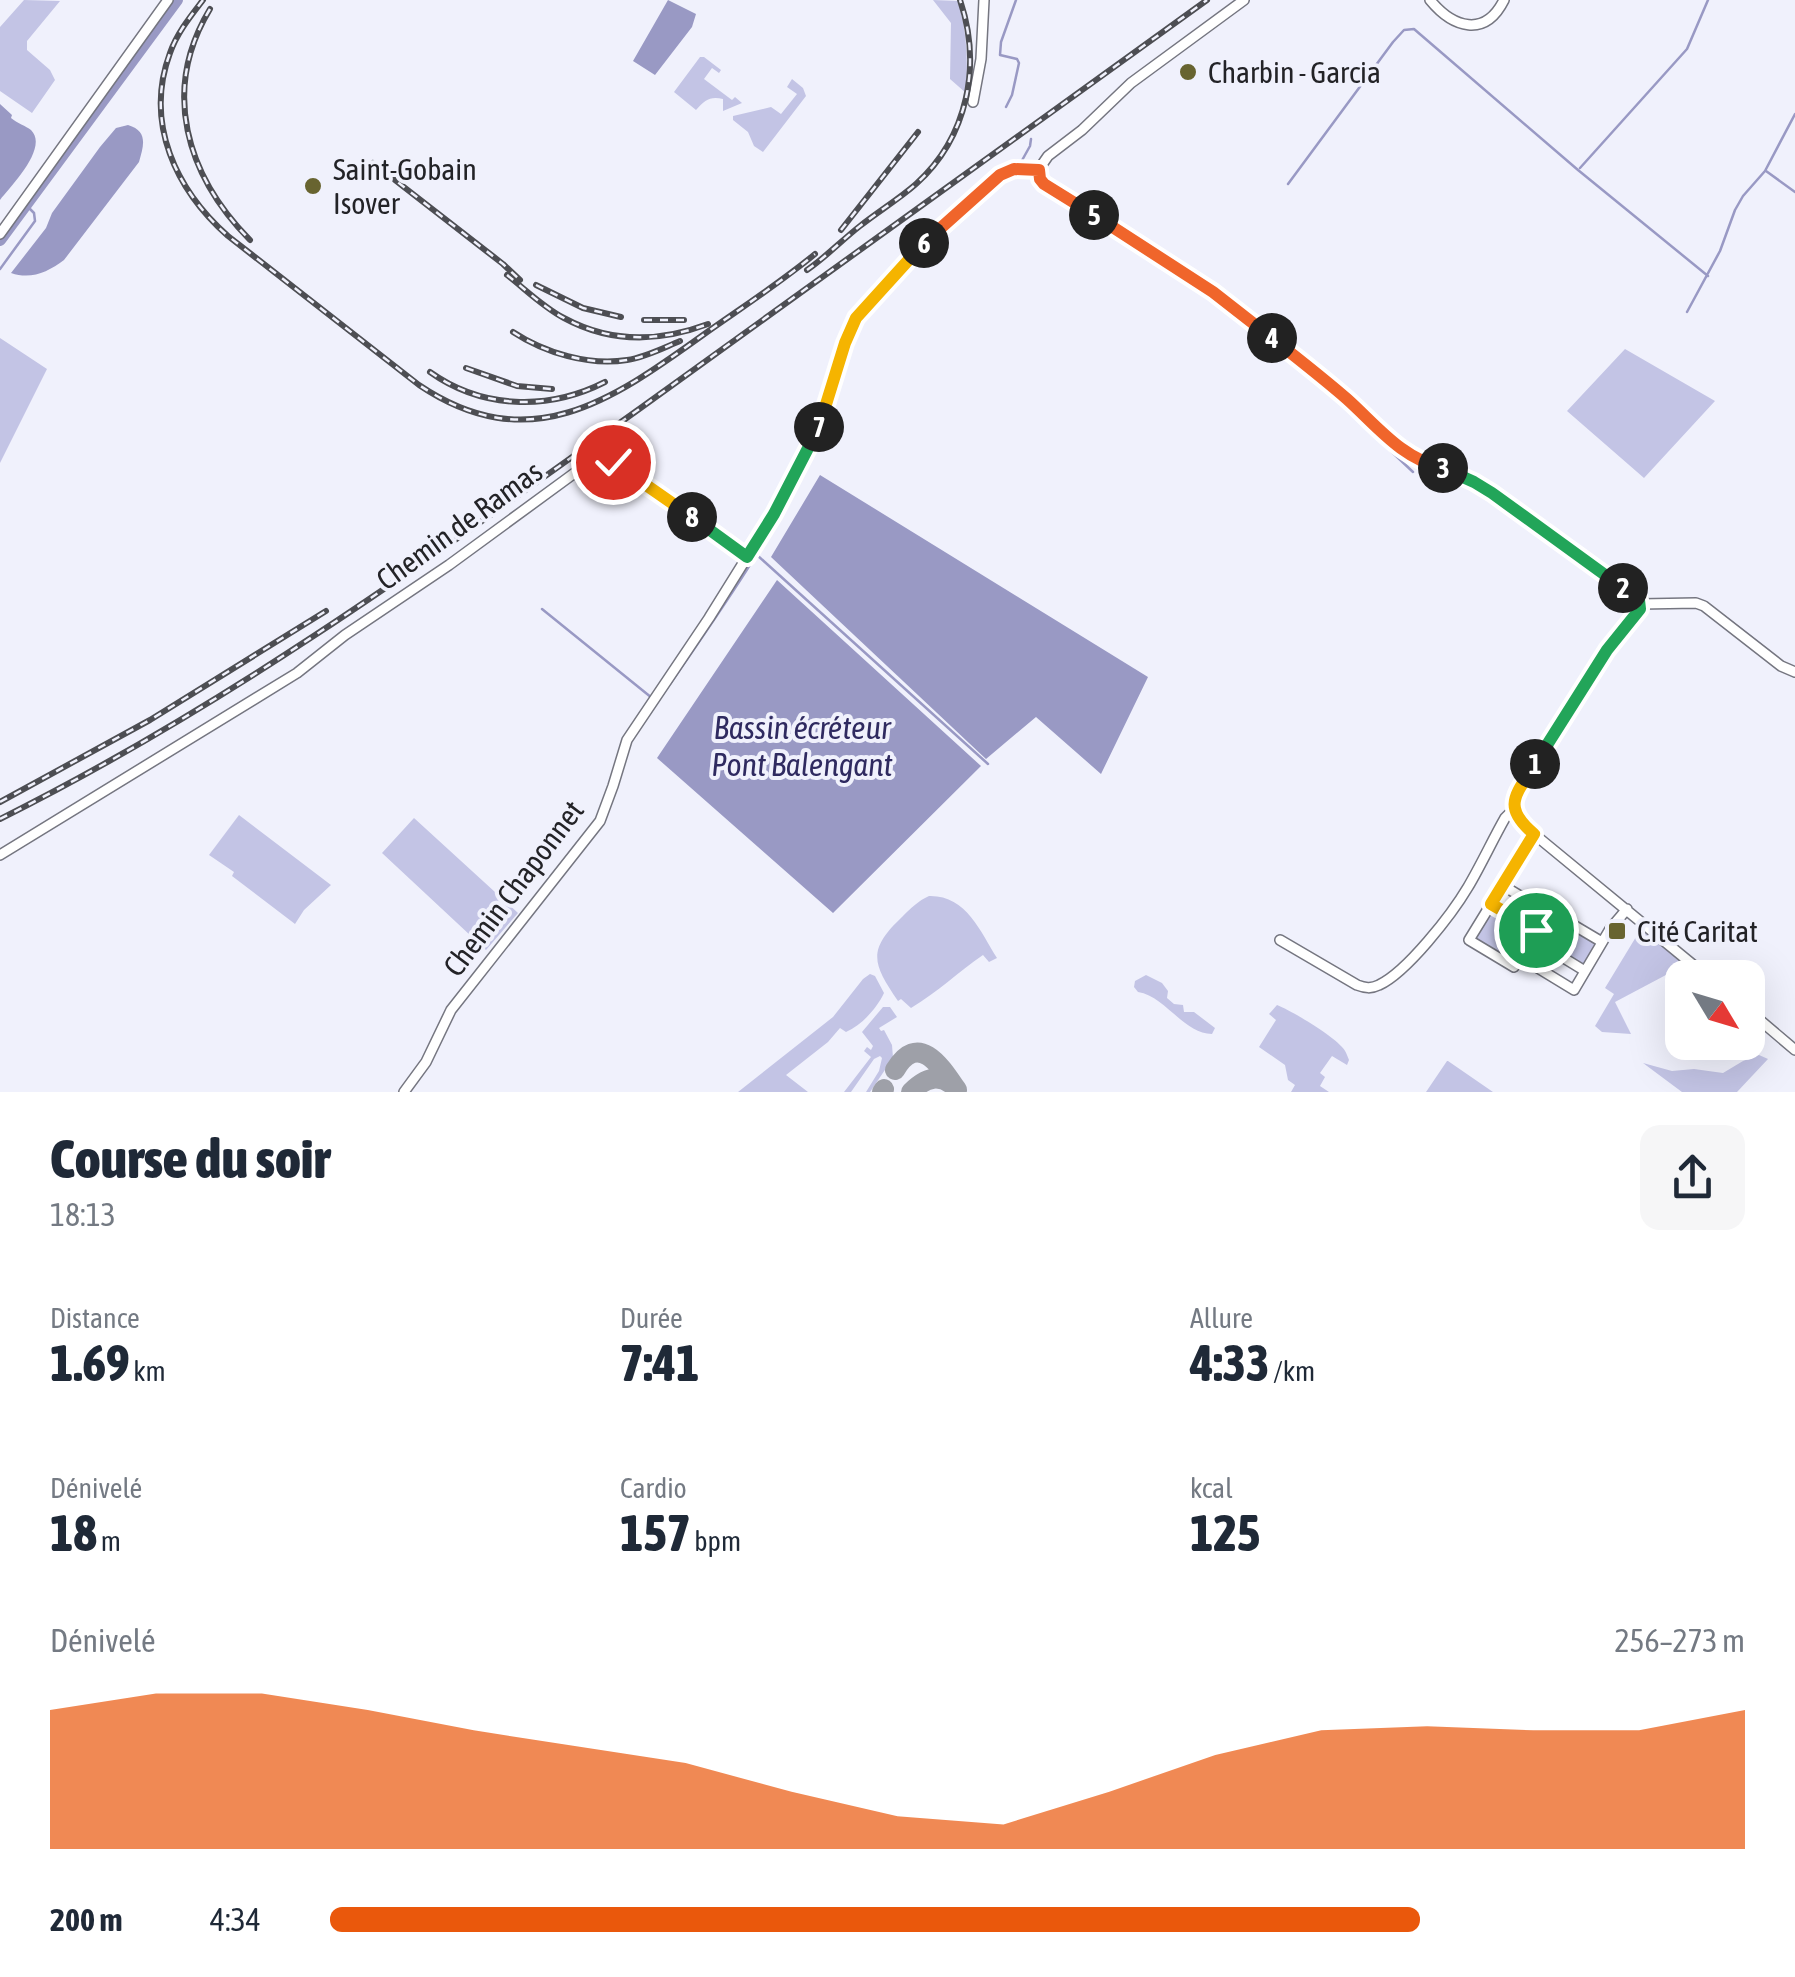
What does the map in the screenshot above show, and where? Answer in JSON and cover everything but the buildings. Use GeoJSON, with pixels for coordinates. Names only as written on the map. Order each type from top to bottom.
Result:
{"type":"FeatureCollection","features":[{"type":"Feature","properties":{"kind":"street"},"geometry":{"type":"LineString","coordinates":[[149,0],[160,10]]}},
{"type":"Feature","properties":{"kind":"street"},"geometry":{"type":"LineString","coordinates":[[0,234],[168,0]]}},
{"type":"Feature","properties":{"kind":"street"},"geometry":{"type":"LineString","coordinates":[[973,102],[981,59],[984,0]]}},
{"type":"Feature","properties":{"kind":"street"},"geometry":{"type":"LineString","coordinates":[[1244,0],[1130,83],[1082,130],[1048,156],[1039,170],[1040,179],[1213,292],[1345,398],[1406,454],[1474,482],[1640,604]]}},
{"type":"Feature","properties":{"kind":"street"},"geometry":{"type":"LineString","coordinates":[[1430,0],[1448,19],[1476,24],[1493,16],[1504,0]]}},
{"type":"Feature","properties":{"kind":"street"},"geometry":{"type":"LineString","coordinates":[[747,557],[817,432],[856,318],[919,247],[995,178],[1014,169],[1039,170]]}},
{"type":"Feature","properties":{"kind":"street","name":"Chemin de Ramas"},"geometry":{"type":"LineString","coordinates":[[0,855],[298,673],[345,635],[591,461],[605,459],[618,464],[747,557]]}},
{"type":"Feature","properties":{"kind":"street","name":"Chemin Chaponnet"},"geometry":{"type":"LineString","coordinates":[[404,1092],[426,1062],[451,1010],[600,822],[627,740],[747,557]]}},
{"type":"Feature","properties":{"kind":"street"},"geometry":{"type":"LineString","coordinates":[[1640,604],[1704,606],[1781,666],[1795,672]]}},
{"type":"Feature","properties":{"kind":"street"},"geometry":{"type":"LineString","coordinates":[[1280,940],[1367,989],[1377,987],[1408,962],[1467,888],[1504,818],[1514,809],[1519,789],[1607,650],[1636,616],[1640,604]]}},
{"type":"Feature","properties":{"kind":"street"},"geometry":{"type":"LineString","coordinates":[[1514,809],[1520,822],[1688,960]]}},
{"type":"Feature","properties":{"kind":"street"},"geometry":{"type":"LineString","coordinates":[[1534,834],[1469,940],[1514,967],[1547,912]]}},
{"type":"Feature","properties":{"kind":"street"},"geometry":{"type":"LineString","coordinates":[[1502,886],[1602,942]]}},
{"type":"Feature","properties":{"kind":"street"},"geometry":{"type":"LineString","coordinates":[[1491,904],[1585,971]]}},
{"type":"Feature","properties":{"kind":"street"},"geometry":{"type":"LineString","coordinates":[[1520,957],[1574,990],[1627,909]]}},
{"type":"Feature","properties":{"kind":"street"},"geometry":{"type":"LineString","coordinates":[[1765,1024],[1795,1050]]}},
{"type":"Feature","properties":{"kind":"shaded area"},"geometry":{"type":"Polygon","coordinates":[[[24,0],[60,1],[27,41],[27,50],[50,70],[55,80],[32,113],[0,91],[0,27],[24,0]]]}},
{"type":"Feature","properties":{"kind":"shaded area"},"geometry":{"type":"Polygon","coordinates":[[[933,0],[958,1],[966,46],[966,93],[950,79],[951,23],[933,0]]]}},
{"type":"Feature","properties":{"kind":"shaded area"},"geometry":{"type":"Polygon","coordinates":[[[700,57],[721,70],[719,73],[712,68],[704,79],[742,103],[723,111],[723,99],[711,99],[696,110],[674,92],[700,57]]]}},
{"type":"Feature","properties":{"kind":"shaded area"},"geometry":{"type":"Polygon","coordinates":[[[792,79],[806,96],[763,152],[754,146],[748,132],[733,116],[771,107],[781,114],[797,94],[787,87],[792,79]]]}},
{"type":"Feature","properties":{"kind":"shaded area"},"geometry":{"type":"Polygon","coordinates":[[[0,338],[47,369],[0,463],[0,338]]]}},
{"type":"Feature","properties":{"kind":"shaded area"},"geometry":{"type":"Polygon","coordinates":[[[1625,349],[1715,401],[1644,478],[1567,411],[1625,349]]]}},
{"type":"Feature","properties":{"kind":"shaded area"},"geometry":{"type":"Polygon","coordinates":[[[239,815],[331,885],[295,924],[209,855],[239,815]]]}},
{"type":"Feature","properties":{"kind":"shaded area"},"geometry":{"type":"Polygon","coordinates":[[[414,818],[518,913],[486,950],[382,853],[414,818]]]}},
{"type":"Feature","properties":{"kind":"shaded area"},"geometry":{"type":"Polygon","coordinates":[[[929,896],[953,901],[962,908],[997,958],[989,962],[983,955],[911,1008],[901,999],[898,1001],[889,988],[877,957],[891,928],[929,896]]]}},
{"type":"Feature","properties":{"kind":"shaded area"},"geometry":{"type":"Polygon","coordinates":[[[1492,909],[1530,933],[1513,962],[1474,939],[1492,909]]]}},
{"type":"Feature","properties":{"kind":"shaded area"},"geometry":{"type":"Polygon","coordinates":[[[1549,915],[1597,944],[1585,966],[1535,937],[1549,915]]]}},
{"type":"Feature","properties":{"kind":"shaded area"},"geometry":{"type":"Polygon","coordinates":[[[1642,927],[1682,960],[1665,960],[1665,975],[1615,1002],[1631,1034],[1602,1032],[1595,1026],[1614,994],[1605,988],[1642,927]]]}},
{"type":"Feature","properties":{"kind":"shaded area"},"geometry":{"type":"Polygon","coordinates":[[[870,974],[884,993],[873,1010],[852,1029],[846,1032],[840,1028],[786,1075],[808,1092],[738,1092],[833,1017],[870,974]]]}},
{"type":"Feature","properties":{"kind":"shaded area"},"geometry":{"type":"Polygon","coordinates":[[[1146,975],[1162,983],[1168,991],[1167,998],[1183,1005],[1184,1012],[1194,1012],[1215,1028],[1212,1034],[1192,1028],[1157,1000],[1138,992],[1135,981],[1146,975]]]}},
{"type":"Feature","properties":{"kind":"shaded area"},"geometry":{"type":"Polygon","coordinates":[[[1277,1005],[1320,1029],[1345,1051],[1347,1065],[1332,1056],[1320,1073],[1325,1077],[1320,1086],[1329,1092],[1291,1092],[1295,1085],[1288,1080],[1285,1065],[1259,1047],[1276,1020],[1269,1014],[1277,1005]]]}},
{"type":"Feature","properties":{"kind":"shaded area"},"geometry":{"type":"Polygon","coordinates":[[[883,1007],[890,1007],[897,1017],[879,1028],[892,1045],[893,1058],[870,1092],[866,1092],[879,1071],[880,1056],[851,1092],[844,1092],[871,1057],[864,1051],[873,1046],[862,1032],[883,1007]]]}},
{"type":"Feature","properties":{"kind":"shaded area"},"geometry":{"type":"Polygon","coordinates":[[[1768,1059],[1737,1092],[1682,1092],[1643,1063],[1672,1071],[1723,1073],[1743,1061],[1768,1059]]]}},
{"type":"Feature","properties":{"kind":"shaded area"},"geometry":{"type":"Polygon","coordinates":[[[1448,1061],[1493,1092],[1426,1092],[1448,1061]]]}},
{"type":"Feature","properties":{"kind":"water"},"geometry":{"type":"Polygon","coordinates":[[[668,0],[696,14],[692,27],[655,75],[633,61],[668,0]]]}},
{"type":"Feature","properties":{"kind":"water"},"geometry":{"type":"Polygon","coordinates":[[[0,104],[11,118],[31,130],[35,147],[26,167],[0,200],[0,104]]]}},
{"type":"Feature","properties":{"kind":"water"},"geometry":{"type":"Polygon","coordinates":[[[128,125],[142,135],[139,162],[64,260],[39,274],[11,273],[100,147],[116,128],[128,125]]]}},
{"type":"Feature","properties":{"kind":"water"},"geometry":{"type":"Polygon","coordinates":[[[820,475],[1148,677],[1101,774],[1036,717],[986,759],[771,557],[820,475]]]}},
{"type":"Feature","properties":{"kind":"water","name":"Bassin écréteur Pont Balengant"},"geometry":{"type":"Polygon","coordinates":[[[777,580],[981,766],[833,913],[657,758],[777,580]]]}},
{"type":"Feature","properties":{"kind":"waterway"},"geometry":{"type":"LineString","coordinates":[[0,240],[177,0]]}},
{"type":"Feature","properties":{"kind":"waterway"},"geometry":{"type":"LineString","coordinates":[[1006,107],[1019,63],[1000,55],[1001,42],[1016,0]]}},
{"type":"Feature","properties":{"kind":"waterway"},"geometry":{"type":"LineString","coordinates":[[1580,168],[1687,49],[1708,0]]}},
{"type":"Feature","properties":{"kind":"waterway"},"geometry":{"type":"LineString","coordinates":[[1288,184],[1393,42],[1404,30],[1414,29],[1708,276]]}},
{"type":"Feature","properties":{"kind":"waterway"},"geometry":{"type":"LineString","coordinates":[[1687,312],[1720,251],[1735,210],[1765,171],[1795,114]]}},
{"type":"Feature","properties":{"kind":"waterway"},"geometry":{"type":"LineString","coordinates":[[1020,164],[1031,139]]}},
{"type":"Feature","properties":{"kind":"waterway"},"geometry":{"type":"LineString","coordinates":[[1766,171],[1795,192]]}},
{"type":"Feature","properties":{"kind":"waterway"},"geometry":{"type":"LineString","coordinates":[[857,326],[955,220],[1007,177]]}},
{"type":"Feature","properties":{"kind":"waterway"},"geometry":{"type":"LineString","coordinates":[[1069,192],[1210,285]]}},
{"type":"Feature","properties":{"kind":"waterway"},"geometry":{"type":"LineString","coordinates":[[0,269],[35,221],[34,213],[26,205]]}},
{"type":"Feature","properties":{"kind":"waterway"},"geometry":{"type":"LineString","coordinates":[[1199,290],[1239,319]]}},
{"type":"Feature","properties":{"kind":"waterway"},"geometry":{"type":"LineString","coordinates":[[1232,302],[1349,395],[1387,431]]}},
{"type":"Feature","properties":{"kind":"waterway"},"geometry":{"type":"LineString","coordinates":[[1256,334],[1340,403],[1413,472]]}},
{"type":"Feature","properties":{"kind":"waterway"},"geometry":{"type":"LineString","coordinates":[[848,355],[852,337]]}},
{"type":"Feature","properties":{"kind":"waterway"},"geometry":{"type":"LineString","coordinates":[[670,684],[783,511],[824,429],[844,362]]}},
{"type":"Feature","properties":{"kind":"waterway"},"geometry":{"type":"LineString","coordinates":[[1397,440],[1416,453],[1470,473],[1508,497],[1650,600]]}},
{"type":"Feature","properties":{"kind":"waterway"},"geometry":{"type":"LineString","coordinates":[[757,555],[988,764]]}},
{"type":"Feature","properties":{"kind":"waterway"},"geometry":{"type":"LineString","coordinates":[[1532,758],[1602,646],[1628,613],[1631,600],[1568,555]]}},
{"type":"Feature","properties":{"kind":"waterway"},"geometry":{"type":"LineString","coordinates":[[542,609],[652,698]]}},
{"type":"Feature","properties":{"kind":"waterway"},"geometry":{"type":"LineString","coordinates":[[1724,616],[1769,651]]}},
{"type":"Feature","properties":{"kind":"taxiway"},"geometry":{"type":"LineString","coordinates":[[895,1070],[904,1058],[921,1053],[937,1063],[957,1090]]}},
{"type":"Feature","properties":{"kind":"taxiway"},"geometry":{"type":"LineString","coordinates":[[911,1092],[933,1079],[944,1080],[956,1088]]}},
{"type":"Feature","properties":{"kind":"railway"},"geometry":{"type":"LineString","coordinates":[[203,0],[173,46],[163,79],[161,105],[170,154],[193,198],[228,236],[419,385],[459,407],[497,418],[533,419],[568,412],[602,399],[669,359],[815,254]]}},
{"type":"Feature","properties":{"kind":"railway"},"geometry":{"type":"LineString","coordinates":[[807,270],[916,184],[948,145],[966,99],[969,74],[967,25],[960,0]]}},
{"type":"Feature","properties":{"kind":"railway"},"geometry":{"type":"LineString","coordinates":[[0,819],[168,727],[329,626],[642,407],[1207,0]]}},
{"type":"Feature","properties":{"kind":"railway"},"geometry":{"type":"LineString","coordinates":[[210,9],[195,40],[187,70],[184,101],[188,130],[196,160],[210,188],[250,240]]}},
{"type":"Feature","properties":{"kind":"railway"},"geometry":{"type":"LineString","coordinates":[[841,230],[918,132]]}},
{"type":"Feature","properties":{"kind":"railway"},"geometry":{"type":"LineString","coordinates":[[373,163],[520,280]]}},
{"type":"Feature","properties":{"kind":"railway"},"geometry":{"type":"LineString","coordinates":[[507,275],[556,314],[599,332],[653,337],[708,324]]}},
{"type":"Feature","properties":{"kind":"railway"},"geometry":{"type":"LineString","coordinates":[[536,285],[583,308],[621,317]]}},
{"type":"Feature","properties":{"kind":"railway"},"geometry":{"type":"LineString","coordinates":[[644,320],[684,320]]}},
{"type":"Feature","properties":{"kind":"railway"},"geometry":{"type":"LineString","coordinates":[[513,332],[553,352],[598,361],[634,359],[680,341]]}},
{"type":"Feature","properties":{"kind":"railway"},"geometry":{"type":"LineString","coordinates":[[466,368],[517,386],[552,389]]}},
{"type":"Feature","properties":{"kind":"railway"},"geometry":{"type":"LineString","coordinates":[[430,372],[471,393],[516,402],[561,398],[605,382]]}},
{"type":"Feature","properties":{"kind":"railway"},"geometry":{"type":"LineString","coordinates":[[0,802],[150,720],[326,611]]}},
{"type":"Feature","properties":{"kind":"place","name":"Charbin - Garcia"},"geometry":{"type":"Point","coordinates":[1188,72]}},
{"type":"Feature","properties":{"kind":"place","name":"Saint-Gobain Isover"},"geometry":{"type":"Point","coordinates":[313,186]}},
{"type":"Feature","properties":{"kind":"place","name":"Cité Caritat"},"geometry":{"type":"Point","coordinates":[1617,931]}},
{"type":"Feature","properties":{"kind":"route"},"geometry":{"type":"LineString","coordinates":[[613,462],[747,557],[817,432],[856,318],[919,247],[995,178],[1014,169],[1039,170],[1044,184],[1213,292],[1345,398],[1406,454],[1474,482],[1639,600],[1636,616],[1607,650],[1515,801],[1516,816],[1534,834],[1491,904],[1536,930]]}}]}
